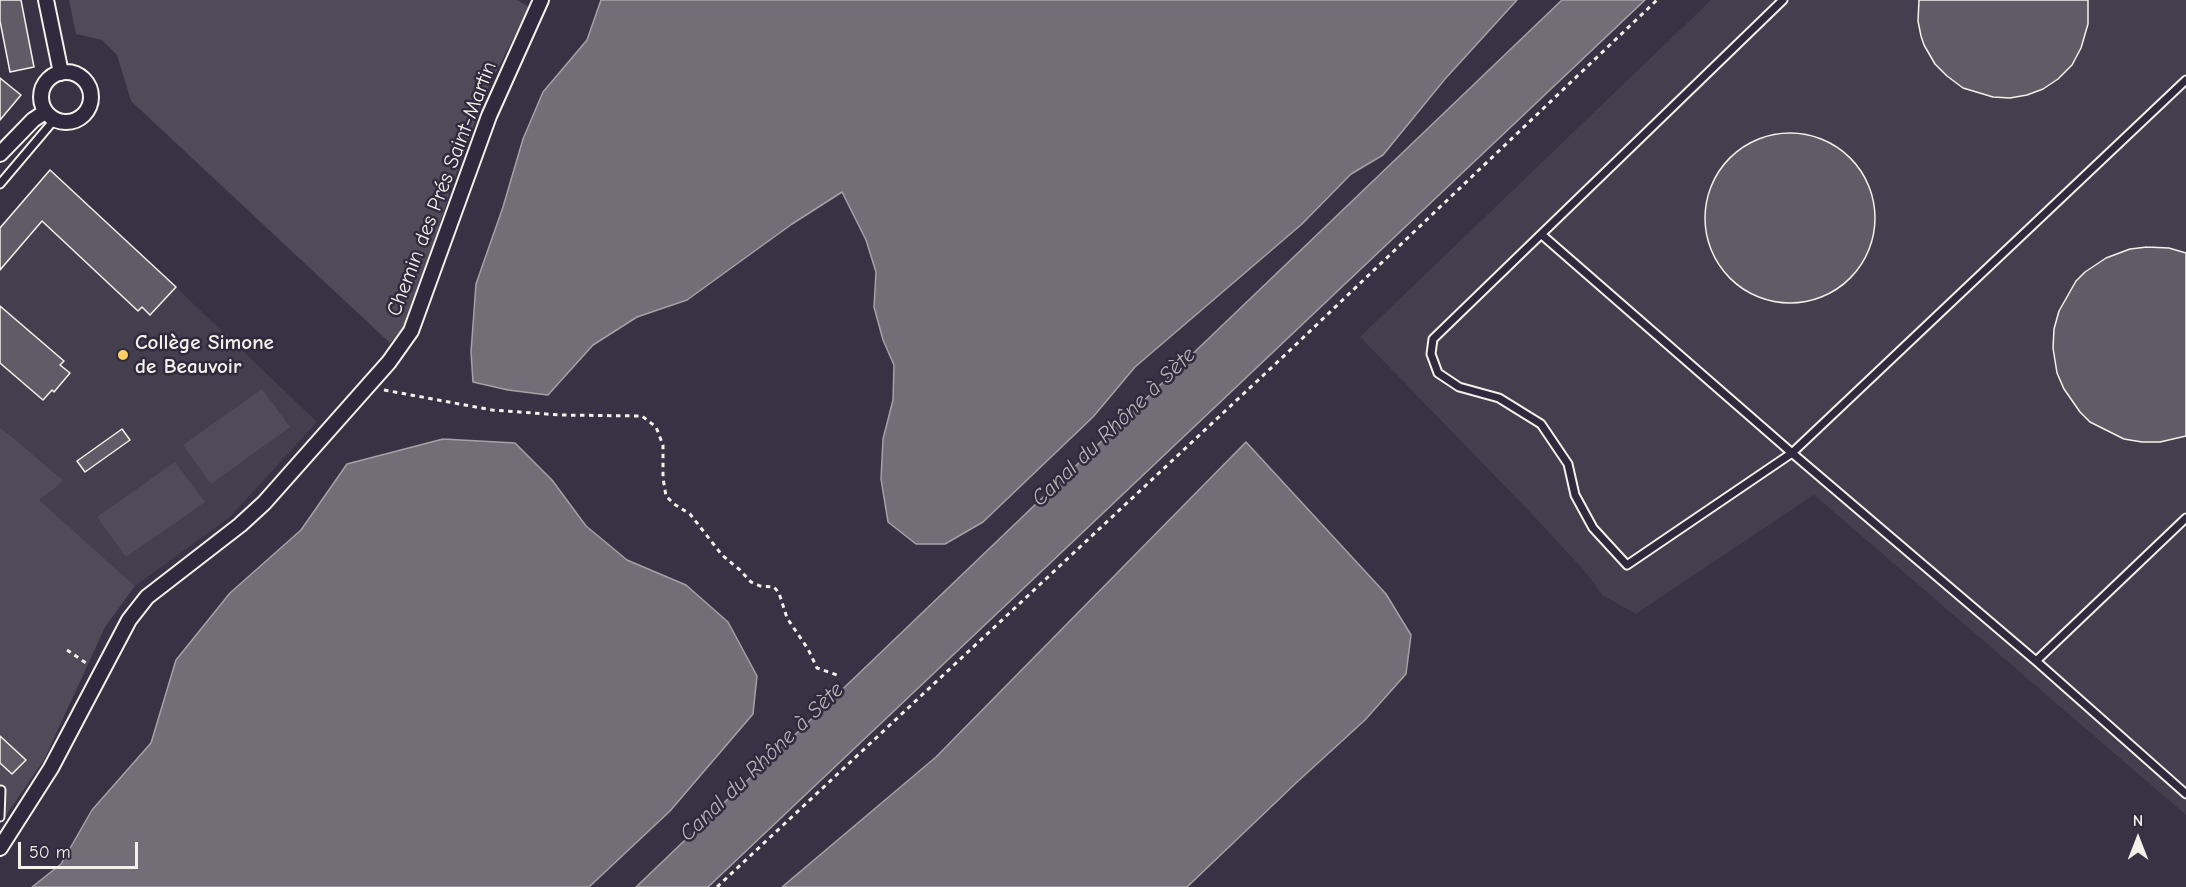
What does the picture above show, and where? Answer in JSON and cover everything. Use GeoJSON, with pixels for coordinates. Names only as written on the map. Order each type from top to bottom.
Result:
{"type":"FeatureCollection","features":[{"type":"Feature","properties":{"kind":"street"},"geometry":{"type":"LineString","coordinates":[[46,0],[61,73]]}},
{"type":"Feature","properties":{"kind":"street","name":"Chemin des Prés Saint-Martin"},"geometry":{"type":"LineString","coordinates":[[0,848],[51,768],[129,620],[147,597],[240,525],[264,503],[389,362],[411,331],[489,116],[541,0]]}},
{"type":"Feature","properties":{"kind":"street"},"geometry":{"type":"LineString","coordinates":[[61,73],[77,75],[87,86],[90,100],[83,114],[77,119],[62,122],[50,116],[41,101],[43,86],[48,80],[61,73]]}},
{"type":"Feature","properties":{"kind":"street"},"geometry":{"type":"LineString","coordinates":[[0,154],[33,120],[50,116]]}},
{"type":"Feature","properties":{"kind":"lane"},"geometry":{"type":"LineString","coordinates":[[1783,0],[1433,339],[1431,354],[1438,373],[1459,387],[1498,398],[1541,424],[1568,464],[1575,495],[1593,528],[1627,565],[1792,453],[2186,80]]}},
{"type":"Feature","properties":{"kind":"lane"},"geometry":{"type":"LineString","coordinates":[[0,184],[50,116]]}},
{"type":"Feature","properties":{"kind":"lane"},"geometry":{"type":"LineString","coordinates":[[1542,235],[1792,453],[2036,661],[2186,794]]}},
{"type":"Feature","properties":{"kind":"lane"},"geometry":{"type":"LineString","coordinates":[[2036,661],[2186,518]]}},
{"type":"Feature","properties":{"kind":"lane"},"geometry":{"type":"LineString","coordinates":[[0,817],[1,790]]}},
{"type":"Feature","properties":{"kind":"path"},"geometry":{"type":"LineString","coordinates":[[717,887],[1294,346],[1657,0]]}},
{"type":"Feature","properties":{"kind":"path"},"geometry":{"type":"LineString","coordinates":[[376,389],[492,410],[560,415],[642,416],[656,427],[663,444],[663,478],[666,496],[690,514],[722,555],[741,570],[751,582],[760,586],[774,587],[779,593],[787,618],[808,649],[816,668],[840,676]]}},
{"type":"Feature","properties":{"kind":"path"},"geometry":{"type":"LineString","coordinates":[[67,650],[100,674]]}},
{"type":"Feature","properties":{"kind":"shaded area"},"geometry":{"type":"Polygon","coordinates":[[[69,0],[517,0],[529,7],[485,94],[449,194],[409,322],[390,343],[131,101],[117,55],[102,40],[76,34],[69,0]]]}},
{"type":"Feature","properties":{"kind":"shaded area"},"geometry":{"type":"Polygon","coordinates":[[[601,0],[1517,0],[1445,79],[1383,155],[1351,174],[1302,224],[1135,367],[1093,417],[983,522],[945,544],[916,544],[888,522],[881,479],[883,439],[893,400],[894,365],[883,340],[874,307],[876,272],[866,240],[842,192],[792,224],[687,300],[637,317],[593,345],[548,395],[508,390],[473,382],[471,352],[476,284],[503,207],[523,139],[543,92],[587,40],[601,0]]]}},
{"type":"Feature","properties":{"kind":"shaded area"},"geometry":{"type":"Polygon","coordinates":[[[1562,0],[1645,0],[708,887],[636,887],[1562,0]]]}},
{"type":"Feature","properties":{"kind":"shaded area"},"geometry":{"type":"Polygon","coordinates":[[[1711,0],[2186,0],[2186,815],[1814,495],[1636,614],[1602,595],[1588,575],[1529,511],[1360,337],[1711,0]]]}},
{"type":"Feature","properties":{"kind":"shaded area","name":"Collège Simone de Beauvoir"},"geometry":{"type":"Polygon","coordinates":[[[50,170],[317,422],[230,517],[135,586],[38,500],[64,481],[0,427],[0,228],[50,170]]]}},
{"type":"Feature","properties":{"kind":"shaded area"},"geometry":{"type":"Polygon","coordinates":[[[262,389],[290,427],[211,484],[183,445],[262,389]]]}},
{"type":"Feature","properties":{"kind":"shaded area"},"geometry":{"type":"Polygon","coordinates":[[[0,427],[64,481],[39,500],[135,586],[105,627],[44,760],[0,824],[0,427]]]}},
{"type":"Feature","properties":{"kind":"shaded area"},"geometry":{"type":"Polygon","coordinates":[[[443,439],[515,443],[552,480],[586,526],[627,560],[686,585],[728,622],[757,676],[753,714],[670,811],[589,887],[32,887],[61,864],[92,810],[151,743],[176,660],[230,593],[301,530],[347,464],[443,439]]]}},
{"type":"Feature","properties":{"kind":"shaded area"},"geometry":{"type":"Polygon","coordinates":[[[1246,442],[1386,594],[1411,635],[1406,674],[1365,720],[1187,887],[782,887],[936,757],[1246,442]]]}},
{"type":"Feature","properties":{"kind":"shaded area"},"geometry":{"type":"Polygon","coordinates":[[[175,462],[205,502],[126,557],[97,517],[175,462]]]}},
{"type":"Feature","properties":{"kind":"building"},"geometry":{"type":"Polygon","coordinates":[[[0,0],[21,0],[34,67],[10,72],[0,21],[0,0]]]}},
{"type":"Feature","properties":{"kind":"building"},"geometry":{"type":"Polygon","coordinates":[[[1919,0],[2088,0],[2088,24],[2081,48],[2072,65],[2058,79],[2043,89],[2027,95],[2010,98],[1993,97],[1963,88],[1935,64],[1921,36],[1918,21],[1919,0]]]}},
{"type":"Feature","properties":{"kind":"building"},"geometry":{"type":"Polygon","coordinates":[[[0,78],[21,95],[0,120],[0,78]]]}},
{"type":"Feature","properties":{"kind":"building"},"geometry":{"type":"Polygon","coordinates":[[[1790,133],[1807,134],[1823,139],[1850,158],[1869,185],[1874,201],[1874,235],[1869,251],[1850,278],[1823,297],[1807,302],[1790,303],[1773,302],[1757,297],[1730,278],[1711,251],[1706,235],[1705,218],[1706,201],[1711,185],[1730,158],[1757,139],[1773,134],[1790,133]]]}},
{"type":"Feature","properties":{"kind":"building"},"geometry":{"type":"Polygon","coordinates":[[[50,170],[176,287],[150,315],[142,307],[138,311],[42,221],[0,270],[0,228],[50,170]]]}},
{"type":"Feature","properties":{"kind":"building"},"geometry":{"type":"Polygon","coordinates":[[[2169,248],[2186,253],[2186,436],[2160,442],[2124,439],[2090,422],[2064,389],[2057,373],[2053,348],[2054,329],[2059,311],[2076,281],[2106,258],[2130,249],[2169,248]]]}},
{"type":"Feature","properties":{"kind":"building"},"geometry":{"type":"Polygon","coordinates":[[[0,306],[64,361],[60,365],[70,373],[54,392],[52,390],[43,400],[0,363],[0,306]]]}},
{"type":"Feature","properties":{"kind":"building"},"geometry":{"type":"Polygon","coordinates":[[[122,429],[130,440],[85,472],[77,461],[122,429]]]}},
{"type":"Feature","properties":{"kind":"building"},"geometry":{"type":"Polygon","coordinates":[[[0,736],[26,760],[12,774],[0,763],[0,736]]]}},
{"type":"Feature","properties":{"kind":"place","name":"Collège Simone de Beauvoir"},"geometry":{"type":"Point","coordinates":[123,355]}},
{"type":"Feature","properties":{"kind":"water label","name":"Canal du Rhône à Sète"},"geometry":{"type":"Point","coordinates":[1114,427]}},
{"type":"Feature","properties":{"kind":"water label","name":"Canal du Rhône à Sète"},"geometry":{"type":"Point","coordinates":[762,762]}}]}
